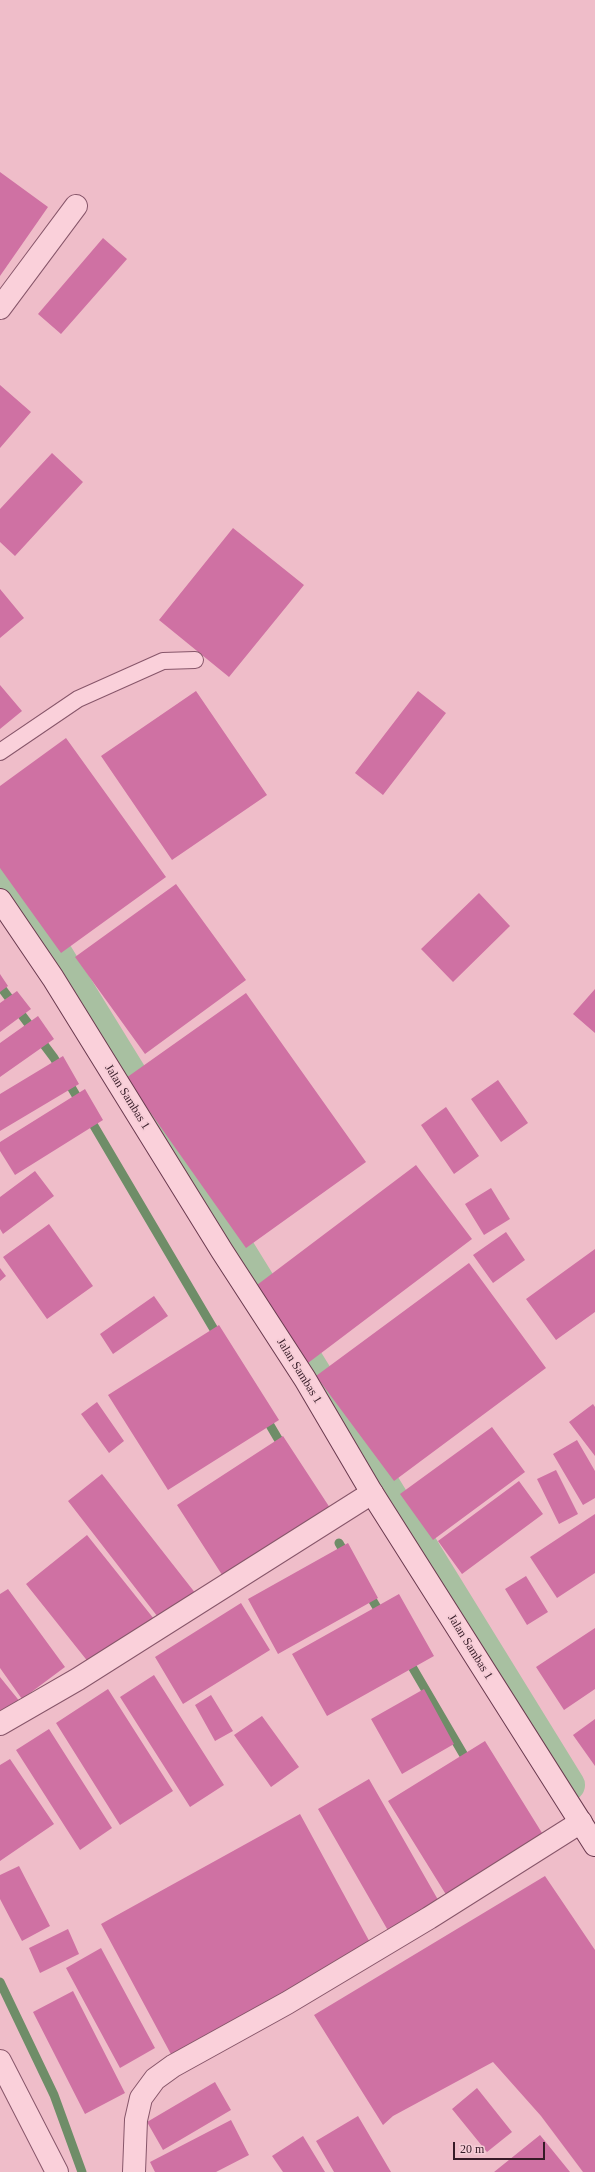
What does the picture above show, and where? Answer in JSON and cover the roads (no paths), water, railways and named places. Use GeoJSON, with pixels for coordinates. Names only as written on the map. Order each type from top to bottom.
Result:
{"type":"FeatureCollection","features":[{"type":"Feature","properties":{"kind":"street"},"geometry":{"type":"LineString","coordinates":[[0,308],[76,206]]}},
{"type":"Feature","properties":{"kind":"street","name":"Jalan Sambas 1"},"geometry":{"type":"LineString","coordinates":[[0,900],[53,978],[218,1244],[305,1379],[372,1493],[595,1845]]}},
{"type":"Feature","properties":{"kind":"street"},"geometry":{"type":"LineString","coordinates":[[0,1724],[78,1679],[372,1493]]}},
{"type":"Feature","properties":{"kind":"street"},"geometry":{"type":"LineString","coordinates":[[134,2172],[136,2120],[141,2098],[156,2079],[173,2066],[287,2003],[429,1918],[581,1822]]}},
{"type":"Feature","properties":{"kind":"street"},"geometry":{"type":"LineString","coordinates":[[0,2061],[57,2172]]}},
{"type":"Feature","properties":{"kind":"lane"},"geometry":{"type":"LineString","coordinates":[[0,752],[78,699],[163,661],[195,660]]}},
{"type":"Feature","properties":{"kind":"waterway"},"geometry":{"type":"LineString","coordinates":[[0,862],[569,1785]]}},
{"type":"Feature","properties":{"kind":"waterway"},"geometry":{"type":"LineString","coordinates":[[0,986],[54,1058],[219,1338]]}},
{"type":"Feature","properties":{"kind":"waterway"},"geometry":{"type":"LineString","coordinates":[[264,1415],[284,1449]]}},
{"type":"Feature","properties":{"kind":"waterway"},"geometry":{"type":"LineString","coordinates":[[339,1543],[347,1557]]}},
{"type":"Feature","properties":{"kind":"waterway"},"geometry":{"type":"LineString","coordinates":[[367,1591],[382,1616]]}},
{"type":"Feature","properties":{"kind":"waterway"},"geometry":{"type":"LineString","coordinates":[[407,1658],[469,1764]]}},
{"type":"Feature","properties":{"kind":"waterway"},"geometry":{"type":"LineString","coordinates":[[0,1982],[54,2095],[82,2172]]}}]}
